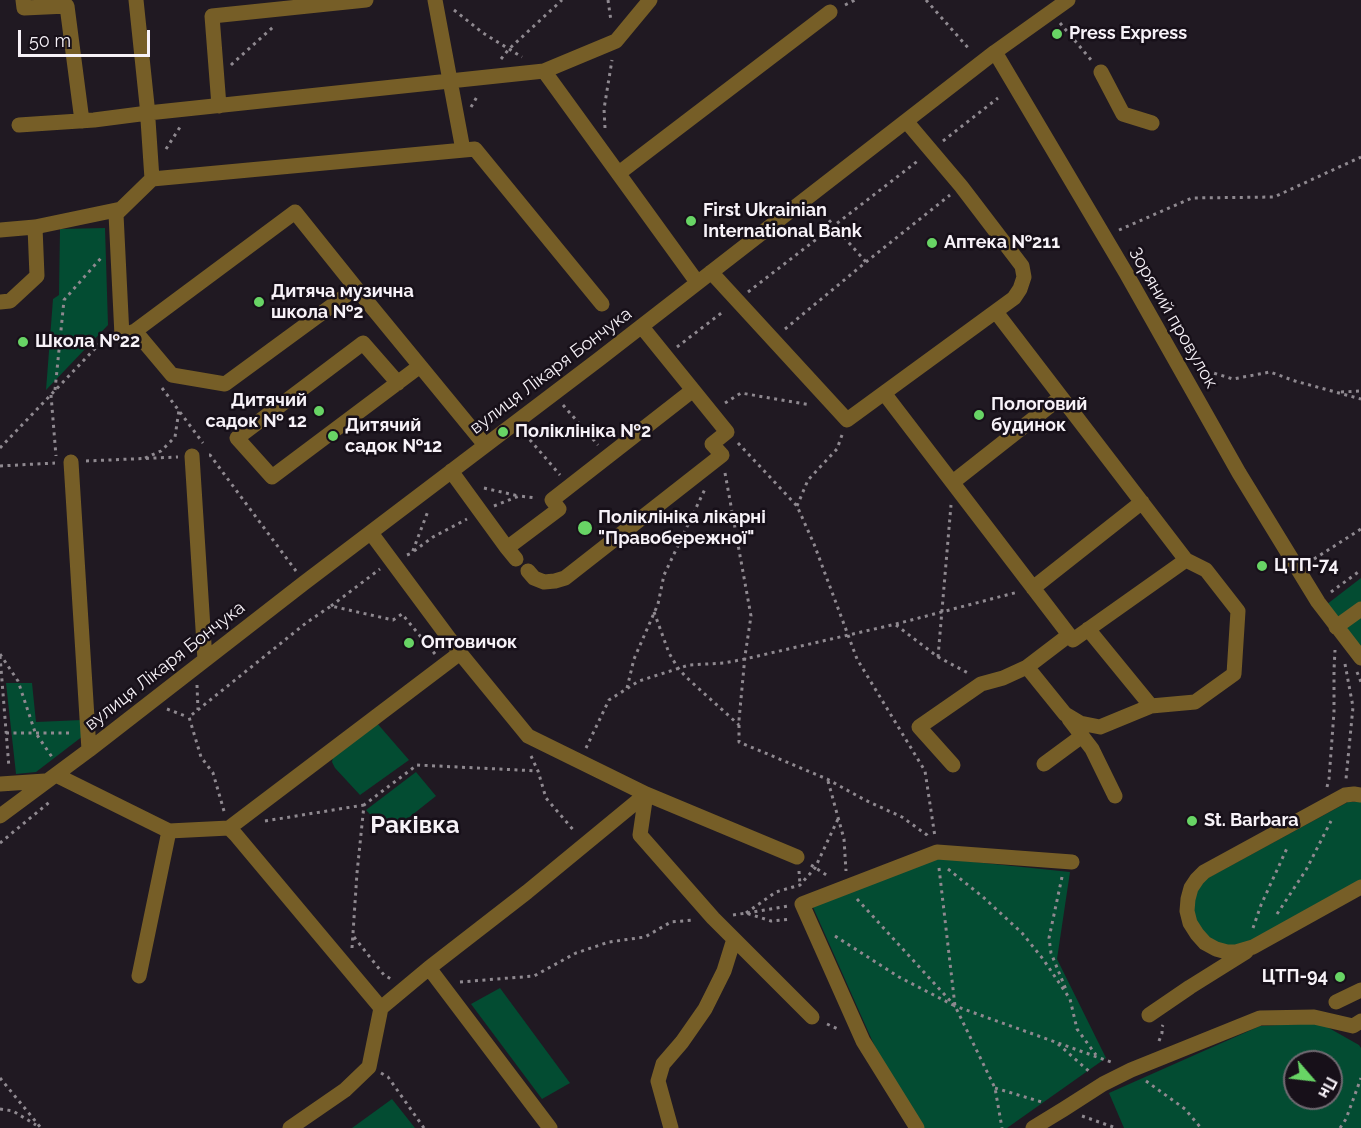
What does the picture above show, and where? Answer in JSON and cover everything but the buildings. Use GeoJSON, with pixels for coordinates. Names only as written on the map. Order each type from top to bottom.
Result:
{"type":"FeatureCollection","features":[{"type":"Feature","properties":{"kind":"street"},"geometry":{"type":"LineString","coordinates":[[23,0],[24,8],[67,6],[82,121]]}},
{"type":"Feature","properties":{"kind":"street"},"geometry":{"type":"LineString","coordinates":[[136,0],[152,175]]}},
{"type":"Feature","properties":{"kind":"street"},"geometry":{"type":"LineString","coordinates":[[219,105],[212,16],[366,0]]}},
{"type":"Feature","properties":{"kind":"street"},"geometry":{"type":"LineString","coordinates":[[435,0],[463,150]]}},
{"type":"Feature","properties":{"kind":"street"},"geometry":{"type":"LineString","coordinates":[[19,125],[82,121],[544,71],[616,40],[650,0]]}},
{"type":"Feature","properties":{"kind":"street","name":"вулиця Лікаря Бончука"},"geometry":{"type":"LineString","coordinates":[[0,816],[642,327],[995,52],[1068,0]]}},
{"type":"Feature","properties":{"kind":"street"},"geometry":{"type":"LineString","coordinates":[[619,172],[830,12]]}},
{"type":"Feature","properties":{"kind":"street","name":"Зоряний провулок"},"geometry":{"type":"LineString","coordinates":[[995,52],[1104,236],[1239,473],[1318,602],[1361,658]]}},
{"type":"Feature","properties":{"kind":"street"},"geometry":{"type":"LineString","coordinates":[[544,71],[698,282]]}},
{"type":"Feature","properties":{"kind":"street"},"geometry":{"type":"LineString","coordinates":[[1101,72],[1123,114],[1152,123]]}},
{"type":"Feature","properties":{"kind":"street"},"geometry":{"type":"LineString","coordinates":[[711,272],[842,415],[884,393],[996,312],[1014,298],[1020,289],[1024,277],[1022,266],[961,186],[906,121]]}},
{"type":"Feature","properties":{"kind":"street"},"geometry":{"type":"LineString","coordinates":[[485,445],[295,212],[135,331],[122,336],[116,214],[152,175],[475,149],[602,304]]}},
{"type":"Feature","properties":{"kind":"street"},"geometry":{"type":"LineString","coordinates":[[0,230],[35,227],[121,209]]}},
{"type":"Feature","properties":{"kind":"street"},"geometry":{"type":"LineString","coordinates":[[0,302],[10,301],[37,276],[35,227]]}},
{"type":"Feature","properties":{"kind":"street"},"geometry":{"type":"LineString","coordinates":[[135,331],[172,375],[225,384],[356,288]]}},
{"type":"Feature","properties":{"kind":"street"},"geometry":{"type":"LineString","coordinates":[[996,312],[1186,560],[1206,570],[1238,611],[1234,674],[1195,702],[1151,705],[1100,727],[1080,723],[1065,714]]}},
{"type":"Feature","properties":{"kind":"street"},"geometry":{"type":"LineString","coordinates":[[528,571],[534,578],[544,582],[565,578],[722,455],[712,444],[727,432],[642,327]]}},
{"type":"Feature","properties":{"kind":"street"},"geometry":{"type":"LineString","coordinates":[[398,383],[363,343],[237,438],[272,477],[398,383],[420,366]]}},
{"type":"Feature","properties":{"kind":"street"},"geometry":{"type":"LineString","coordinates":[[451,471],[512,553],[559,508],[552,500],[693,390]]}},
{"type":"Feature","properties":{"kind":"street"},"geometry":{"type":"LineString","coordinates":[[884,393],[1073,640],[1186,560]]}},
{"type":"Feature","properties":{"kind":"street"},"geometry":{"type":"LineString","coordinates":[[952,482],[1061,398]]}},
{"type":"Feature","properties":{"kind":"street"},"geometry":{"type":"LineString","coordinates":[[192,456],[205,660]]}},
{"type":"Feature","properties":{"kind":"street"},"geometry":{"type":"LineString","coordinates":[[71,462],[89,750]]}},
{"type":"Feature","properties":{"kind":"street"},"geometry":{"type":"LineString","coordinates":[[1033,588],[1142,502]]}},
{"type":"Feature","properties":{"kind":"street"},"geometry":{"type":"LineString","coordinates":[[371,533],[460,653],[528,736],[646,794],[797,857]]}},
{"type":"Feature","properties":{"kind":"street"},"geometry":{"type":"LineString","coordinates":[[1336,627],[1361,609]]}},
{"type":"Feature","properties":{"kind":"street"},"geometry":{"type":"LineString","coordinates":[[1088,629],[1151,705]]}},
{"type":"Feature","properties":{"kind":"street"},"geometry":{"type":"LineString","coordinates":[[952,765],[919,727],[981,684],[1003,678],[1027,667],[1069,635]]}},
{"type":"Feature","properties":{"kind":"street"},"geometry":{"type":"LineString","coordinates":[[5,784],[55,775],[169,831],[229,828],[460,653]]}},
{"type":"Feature","properties":{"kind":"street"},"geometry":{"type":"LineString","coordinates":[[1027,667],[1092,749],[1115,796]]}},
{"type":"Feature","properties":{"kind":"street"},"geometry":{"type":"LineString","coordinates":[[1044,764],[1082,736]]}},
{"type":"Feature","properties":{"kind":"street"},"geometry":{"type":"LineString","coordinates":[[290,1128],[345,1090],[369,1067],[381,1008],[646,794]]}},
{"type":"Feature","properties":{"kind":"street"},"geometry":{"type":"LineString","coordinates":[[646,794],[640,835],[712,918],[812,1017]]}},
{"type":"Feature","properties":{"kind":"street"},"geometry":{"type":"LineString","coordinates":[[1250,949],[1227,952],[1216,949],[1205,943],[1197,934],[1190,923],[1187,910],[1191,888],[1197,879],[1204,872],[1345,795],[1361,795]]}},
{"type":"Feature","properties":{"kind":"street"},"geometry":{"type":"LineString","coordinates":[[229,828],[381,1008]]}},
{"type":"Feature","properties":{"kind":"street"},"geometry":{"type":"LineString","coordinates":[[139,976],[169,831]]}},
{"type":"Feature","properties":{"kind":"street"},"geometry":{"type":"LineString","coordinates":[[917,1128],[863,1041],[805,911],[847,888],[938,856],[1069,862]]}},
{"type":"Feature","properties":{"kind":"street"},"geometry":{"type":"LineString","coordinates":[[1149,1015],[1250,949],[1361,887]]}},
{"type":"Feature","properties":{"kind":"street"},"geometry":{"type":"LineString","coordinates":[[671,1128],[658,1081],[663,1064],[705,1010],[724,971],[734,939]]}},
{"type":"Feature","properties":{"kind":"street"},"geometry":{"type":"LineString","coordinates":[[429,968],[549,1128]]}},
{"type":"Feature","properties":{"kind":"street"},"geometry":{"type":"LineString","coordinates":[[1336,1002],[1361,990]]}},
{"type":"Feature","properties":{"kind":"street"},"geometry":{"type":"LineString","coordinates":[[1033,1128],[1103,1084],[1131,1070],[1260,1018],[1314,1017],[1353,1026],[1361,1021]]}},
{"type":"Feature","properties":{"kind":"path"},"geometry":{"type":"LineString","coordinates":[[459,130],[488,76],[509,49],[562,0]]}},
{"type":"Feature","properties":{"kind":"path"},"geometry":{"type":"LineString","coordinates":[[605,130],[604,109],[612,64],[613,27],[608,0]]}},
{"type":"Feature","properties":{"kind":"path"},"geometry":{"type":"LineString","coordinates":[[926,0],[971,51]]}},
{"type":"Feature","properties":{"kind":"path"},"geometry":{"type":"LineString","coordinates":[[217,78],[294,7]]}},
{"type":"Feature","properties":{"kind":"path"},"geometry":{"type":"LineString","coordinates":[[450,7],[483,33],[544,71]]}},
{"type":"Feature","properties":{"kind":"path"},"geometry":{"type":"LineString","coordinates":[[1058,22],[1101,72]]}},
{"type":"Feature","properties":{"kind":"path"},"geometry":{"type":"LineString","coordinates":[[666,356],[999,98]]}},
{"type":"Feature","properties":{"kind":"path"},"geometry":{"type":"LineString","coordinates":[[152,175],[193,108]]}},
{"type":"Feature","properties":{"kind":"path"},"geometry":{"type":"LineString","coordinates":[[1104,236],[1192,198],[1274,197],[1361,157]]}},
{"type":"Feature","properties":{"kind":"path"},"geometry":{"type":"LineString","coordinates":[[773,339],[961,186]]}},
{"type":"Feature","properties":{"kind":"path"},"geometry":{"type":"LineString","coordinates":[[816,207],[866,262]]}},
{"type":"Feature","properties":{"kind":"path"},"geometry":{"type":"LineString","coordinates":[[55,390],[64,300],[103,257]]}},
{"type":"Feature","properties":{"kind":"path"},"geometry":{"type":"LineString","coordinates":[[0,448],[114,329]]}},
{"type":"Feature","properties":{"kind":"path"},"geometry":{"type":"LineString","coordinates":[[1207,371],[1233,379],[1270,372],[1361,399]]}},
{"type":"Feature","properties":{"kind":"path"},"geometry":{"type":"LineString","coordinates":[[158,382],[204,446]]}},
{"type":"Feature","properties":{"kind":"path"},"geometry":{"type":"LineString","coordinates":[[1336,392],[1361,390]]}},
{"type":"Feature","properties":{"kind":"path"},"geometry":{"type":"LineString","coordinates":[[711,413],[741,393],[842,415],[837,449],[808,480],[797,506]]}},
{"type":"Feature","properties":{"kind":"path"},"geometry":{"type":"LineString","coordinates":[[0,466],[57,463],[51,395]]}},
{"type":"Feature","properties":{"kind":"path"},"geometry":{"type":"LineString","coordinates":[[562,404],[608,456]]}},
{"type":"Feature","properties":{"kind":"path"},"geometry":{"type":"LineString","coordinates":[[143,458],[161,450],[175,437],[180,410]]}},
{"type":"Feature","properties":{"kind":"path"},"geometry":{"type":"LineString","coordinates":[[727,432],[797,506],[814,544],[857,659],[925,771],[938,856],[954,1006]]}},
{"type":"Feature","properties":{"kind":"path"},"geometry":{"type":"LineString","coordinates":[[524,433],[569,487]]}},
{"type":"Feature","properties":{"kind":"path"},"geometry":{"type":"LineString","coordinates":[[71,462],[210,455],[304,583]]}},
{"type":"Feature","properties":{"kind":"path"},"geometry":{"type":"LineString","coordinates":[[722,455],[751,616],[745,659],[739,742],[827,779],[902,817],[927,835],[938,856],[1022,933],[1070,999]]}},
{"type":"Feature","properties":{"kind":"path"},"geometry":{"type":"LineString","coordinates":[[938,657],[952,482]]}},
{"type":"Feature","properties":{"kind":"path"},"geometry":{"type":"LineString","coordinates":[[627,689],[634,659],[658,604],[664,574],[707,485]]}},
{"type":"Feature","properties":{"kind":"path"},"geometry":{"type":"LineString","coordinates":[[1314,559],[1361,529]]}},
{"type":"Feature","properties":{"kind":"path"},"geometry":{"type":"LineString","coordinates":[[229,828],[213,773],[201,757],[189,717],[306,623],[391,561]]}},
{"type":"Feature","properties":{"kind":"path"},"geometry":{"type":"LineString","coordinates":[[1318,602],[1361,570]]}},
{"type":"Feature","properties":{"kind":"path"},"geometry":{"type":"LineString","coordinates":[[580,761],[609,700],[639,681],[689,665],[745,659],[896,624],[1033,588]]}},
{"type":"Feature","properties":{"kind":"path"},"geometry":{"type":"LineString","coordinates":[[331,606],[393,620],[402,614],[444,665]]}},
{"type":"Feature","properties":{"kind":"path"},"geometry":{"type":"LineString","coordinates":[[654,612],[669,653],[678,668],[739,725]]}},
{"type":"Feature","properties":{"kind":"path"},"geometry":{"type":"LineString","coordinates":[[896,624],[938,657],[989,682]]}},
{"type":"Feature","properties":{"kind":"path"},"geometry":{"type":"LineString","coordinates":[[1322,808],[1329,779],[1334,712],[1336,627]]}},
{"type":"Feature","properties":{"kind":"path"},"geometry":{"type":"LineString","coordinates":[[0,655],[18,681],[34,732],[55,775]]}},
{"type":"Feature","properties":{"kind":"path"},"geometry":{"type":"LineString","coordinates":[[0,655],[6,734],[5,784]]}},
{"type":"Feature","properties":{"kind":"path"},"geometry":{"type":"LineString","coordinates":[[6,734],[88,733]]}},
{"type":"Feature","properties":{"kind":"path"},"geometry":{"type":"LineString","coordinates":[[261,822],[364,805],[417,765],[538,771],[546,798],[585,845]]}},
{"type":"Feature","properties":{"kind":"path"},"geometry":{"type":"LineString","coordinates":[[827,779],[844,839],[847,888]]}},
{"type":"Feature","properties":{"kind":"path"},"geometry":{"type":"LineString","coordinates":[[0,843],[72,783]]}},
{"type":"Feature","properties":{"kind":"path"},"geometry":{"type":"LineString","coordinates":[[351,971],[364,805]]}},
{"type":"Feature","properties":{"kind":"path"},"geometry":{"type":"LineString","coordinates":[[746,913],[776,892],[800,885],[815,868],[838,819]]}},
{"type":"Feature","properties":{"kind":"path"},"geometry":{"type":"LineString","coordinates":[[1250,949],[1260,905],[1287,848],[1294,840]]}},
{"type":"Feature","properties":{"kind":"path"},"geometry":{"type":"LineString","coordinates":[[797,857],[847,888],[954,1006],[995,1088],[1002,1128]]}},
{"type":"Feature","properties":{"kind":"path"},"geometry":{"type":"LineString","coordinates":[[797,857],[805,911]]}},
{"type":"Feature","properties":{"kind":"path"},"geometry":{"type":"LineString","coordinates":[[1069,862],[1049,938],[1051,953],[1070,999],[1077,1029],[1097,1057]]}},
{"type":"Feature","properties":{"kind":"path"},"geometry":{"type":"LineString","coordinates":[[746,913],[771,921],[805,911]]}},
{"type":"Feature","properties":{"kind":"path"},"geometry":{"type":"LineString","coordinates":[[440,984],[534,976],[576,953],[609,942],[645,937],[671,922],[746,913],[805,911]]}},
{"type":"Feature","properties":{"kind":"path"},"geometry":{"type":"LineString","coordinates":[[353,936],[384,975],[406,988]]}},
{"type":"Feature","properties":{"kind":"path"},"geometry":{"type":"LineString","coordinates":[[835,936],[899,977],[954,1006],[1131,1070],[1185,1109],[1201,1128]]}},
{"type":"Feature","properties":{"kind":"path"},"geometry":{"type":"LineString","coordinates":[[812,1017],[863,1041]]}},
{"type":"Feature","properties":{"kind":"path"},"geometry":{"type":"LineString","coordinates":[[1056,1042],[1103,1084]]}},
{"type":"Feature","properties":{"kind":"path"},"geometry":{"type":"LineString","coordinates":[[369,1067],[388,1077],[424,1128]]}},
{"type":"Feature","properties":{"kind":"path"},"geometry":{"type":"LineString","coordinates":[[0,1078],[41,1128]]}},
{"type":"Feature","properties":{"kind":"path"},"geometry":{"type":"LineString","coordinates":[[1340,1128],[1346,1119],[1361,1078]]}},
{"type":"Feature","properties":{"kind":"path"},"geometry":{"type":"LineString","coordinates":[[995,1088],[1116,1128]]}},
{"type":"Feature","properties":{"kind":"path"},"geometry":{"type":"LineString","coordinates":[[0,1109],[13,1111],[41,1128]]}},
{"type":"Feature","properties":{"kind":"green space"},"geometry":{"type":"Polygon","coordinates":[[[105,228],[108,325],[46,390],[53,299],[59,295],[60,229],[105,228]]]}},
{"type":"Feature","properties":{"kind":"green space"},"geometry":{"type":"Polygon","coordinates":[[[1361,578],[1361,658],[1322,608],[1361,578]]]}},
{"type":"Feature","properties":{"kind":"green space"},"geometry":{"type":"Polygon","coordinates":[[[6,683],[32,683],[36,722],[82,720],[83,736],[36,772],[16,774],[6,683]]]}},
{"type":"Feature","properties":{"kind":"green space"},"geometry":{"type":"Polygon","coordinates":[[[376,722],[409,760],[360,795],[335,768],[332,762],[333,757],[376,722]]]}},
{"type":"Feature","properties":{"kind":"green space"},"geometry":{"type":"Polygon","coordinates":[[[416,772],[436,796],[388,834],[366,810],[416,772]]]}},
{"type":"Feature","properties":{"kind":"green space"},"geometry":{"type":"Polygon","coordinates":[[[1348,802],[1361,802],[1361,881],[1252,941],[1238,946],[1224,946],[1210,940],[1199,929],[1194,915],[1194,901],[1197,890],[1206,879],[1348,802]]]}},
{"type":"Feature","properties":{"kind":"green space"},"geometry":{"type":"Polygon","coordinates":[[[936,858],[1070,872],[1057,959],[1106,1058],[1007,1128],[911,1128],[812,905],[936,858]]]}},
{"type":"Feature","properties":{"kind":"green space"},"geometry":{"type":"Polygon","coordinates":[[[500,988],[570,1083],[542,1099],[471,1004],[500,988]]]}},
{"type":"Feature","properties":{"kind":"green space"},"geometry":{"type":"Polygon","coordinates":[[[1320,1023],[1361,1048],[1361,1128],[1124,1128],[1109,1093],[1260,1026],[1320,1023]]]}},
{"type":"Feature","properties":{"kind":"green space"},"geometry":{"type":"Polygon","coordinates":[[[392,1099],[415,1128],[352,1128],[392,1099]]]}},
{"type":"Feature","properties":{"kind":"place","name":"Press Express"},"geometry":{"type":"Point","coordinates":[1057,34]}},
{"type":"Feature","properties":{"kind":"place","name":"First Ukrainian International Bank"},"geometry":{"type":"Point","coordinates":[691,221]}},
{"type":"Feature","properties":{"kind":"place","name":"Аптека №211"},"geometry":{"type":"Point","coordinates":[932,243]}},
{"type":"Feature","properties":{"kind":"place","name":"Дитяча музична школа №2"},"geometry":{"type":"Point","coordinates":[259,302]}},
{"type":"Feature","properties":{"kind":"place","name":"Школа №22"},"geometry":{"type":"Point","coordinates":[23,342]}},
{"type":"Feature","properties":{"kind":"place","name":"Дитячий садок № 12"},"geometry":{"type":"Point","coordinates":[319,411]}},
{"type":"Feature","properties":{"kind":"place","name":"Пологовий будинок"},"geometry":{"type":"Point","coordinates":[979,415]}},
{"type":"Feature","properties":{"kind":"place","name":"Поліклініка №2"},"geometry":{"type":"Point","coordinates":[503,432]}},
{"type":"Feature","properties":{"kind":"place","name":"Дитячий садок №12"},"geometry":{"type":"Point","coordinates":[333,436]}},
{"type":"Feature","properties":{"kind":"place","name":"Поліклініка лікарні \"Правобережної\""},"geometry":{"type":"Point","coordinates":[585,528]}},
{"type":"Feature","properties":{"kind":"place","name":"ЦТП-74"},"geometry":{"type":"Point","coordinates":[1262,566]}},
{"type":"Feature","properties":{"kind":"place","name":"Оптовичок"},"geometry":{"type":"Point","coordinates":[409,643]}},
{"type":"Feature","properties":{"kind":"place","name":"St. Barbara"},"geometry":{"type":"Point","coordinates":[1192,821]}},
{"type":"Feature","properties":{"kind":"place","name":"ЦТП-94"},"geometry":{"type":"Point","coordinates":[1340,977]}},
{"type":"Feature","properties":{"kind":"district","name":"Раківка"},"geometry":{"type":"Point","coordinates":[415,826]}}]}
